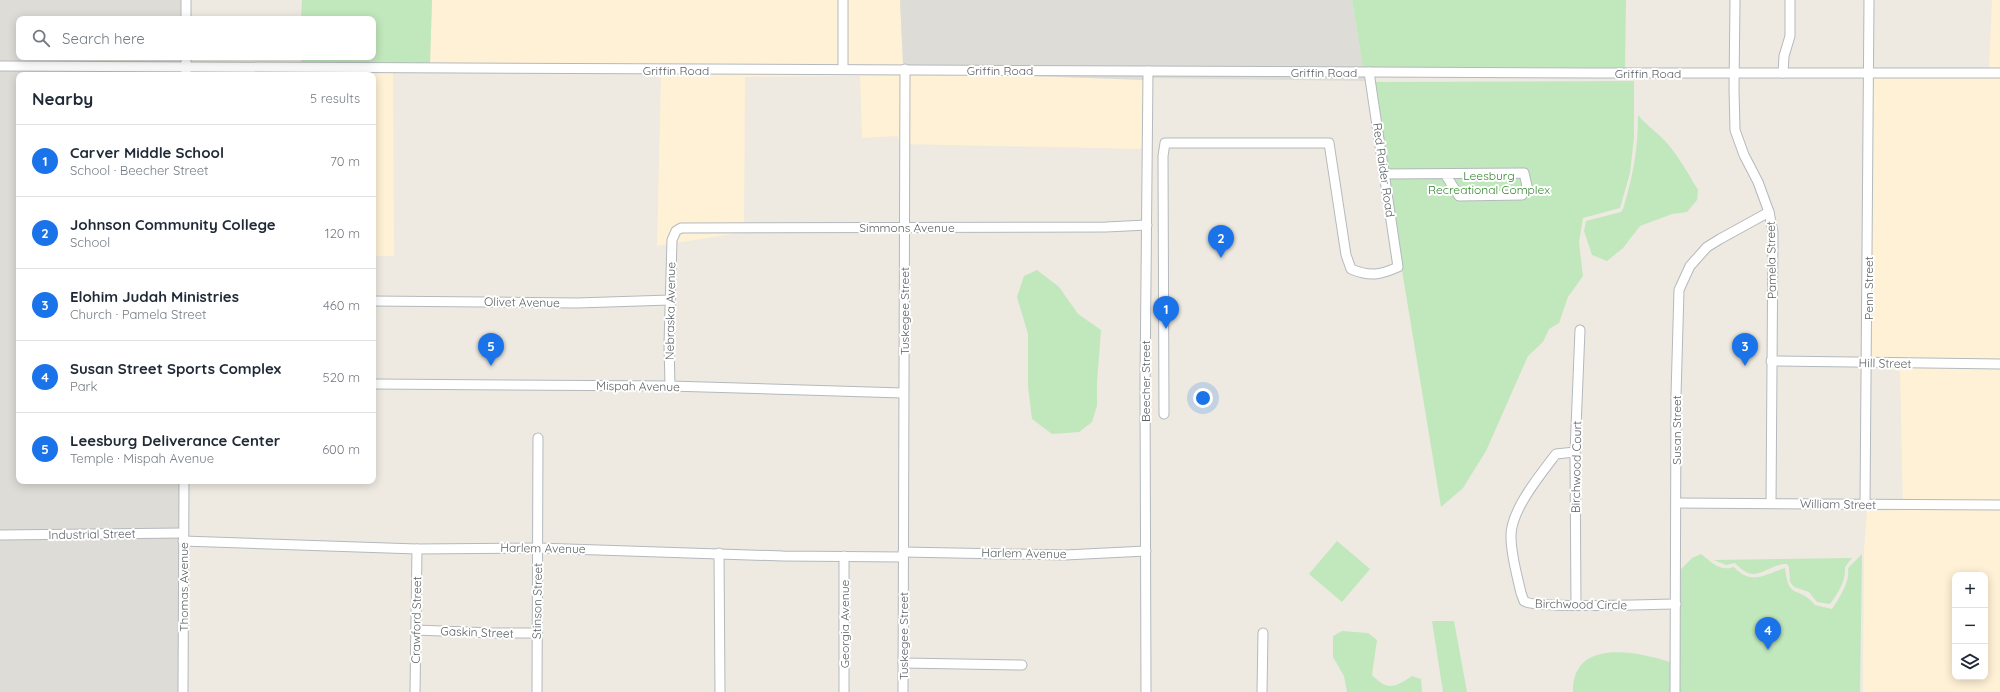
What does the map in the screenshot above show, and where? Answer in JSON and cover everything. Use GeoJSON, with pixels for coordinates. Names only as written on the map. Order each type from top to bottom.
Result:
{"type":"FeatureCollection","features":[{"type":"Feature","properties":{"kind":"street"},"geometry":{"type":"LineString","coordinates":[[186,0],[186,16]]}},
{"type":"Feature","properties":{"kind":"street"},"geometry":{"type":"LineString","coordinates":[[842,70],[843,0]]}},
{"type":"Feature","properties":{"kind":"street","name":"Pamela Street"},"geometry":{"type":"LineString","coordinates":[[1735,0],[1735,130],[1737,138],[1758,182],[1769,212],[1773,232],[1771,503]]}},
{"type":"Feature","properties":{"kind":"street"},"geometry":{"type":"LineString","coordinates":[[1783,73],[1784,56],[1790,36],[1790,0]]}},
{"type":"Feature","properties":{"kind":"street","name":"Penn Street"},"geometry":{"type":"LineString","coordinates":[[1865,504],[1868,362],[1869,0]]}},
{"type":"Feature","properties":{"kind":"street"},"geometry":{"type":"LineString","coordinates":[[186,60],[186,71]]}},
{"type":"Feature","properties":{"kind":"street","name":"Griffin Road"},"geometry":{"type":"LineString","coordinates":[[0,66],[186,71],[905,70],[2000,73]]}},
{"type":"Feature","properties":{"kind":"street","name":"Tuskegee Street"},"geometry":{"type":"LineString","coordinates":[[903,692],[905,70]]}},
{"type":"Feature","properties":{"kind":"street","name":"Beecher Street"},"geometry":{"type":"LineString","coordinates":[[1146,692],[1146,225],[1148,71]]}},
{"type":"Feature","properties":{"kind":"street","name":"Red Raider Road"},"geometry":{"type":"LineString","coordinates":[[1164,414],[1163,156],[1165,143],[1329,143],[1346,254],[1351,269],[1363,274],[1382,274],[1398,267],[1369,72]]}},
{"type":"Feature","properties":{"kind":"street"},"geometry":{"type":"LineString","coordinates":[[1384,174],[1524,173],[1527,186],[1522,195],[1460,196],[1445,174]]}},
{"type":"Feature","properties":{"kind":"street","name":"Susan Street"},"geometry":{"type":"LineString","coordinates":[[1675,692],[1676,400],[1679,290],[1690,266],[1708,247],[1769,212]]}},
{"type":"Feature","properties":{"kind":"street","name":"Simmons Avenue"},"geometry":{"type":"LineString","coordinates":[[673,237],[676,231],[685,227],[1106,227],[1146,225]]}},
{"type":"Feature","properties":{"kind":"street","name":"Nebraska Avenue"},"geometry":{"type":"LineString","coordinates":[[670,386],[670,300],[673,237]]}},
{"type":"Feature","properties":{"kind":"street","name":"Olivet Avenue"},"geometry":{"type":"LineString","coordinates":[[376,301],[577,303],[670,300]]}},
{"type":"Feature","properties":{"kind":"street","name":"Birchwood Court"},"geometry":{"type":"LineString","coordinates":[[1576,605],[1575,452],[1580,330]]}},
{"type":"Feature","properties":{"kind":"street","name":"Hill Street"},"geometry":{"type":"LineString","coordinates":[[1771,361],[2000,364]]}},
{"type":"Feature","properties":{"kind":"street","name":"Mispah Avenue"},"geometry":{"type":"LineString","coordinates":[[376,384],[670,386],[903,393]]}},
{"type":"Feature","properties":{"kind":"street","name":"Stinson Street"},"geometry":{"type":"LineString","coordinates":[[537,692],[538,438]]}},
{"type":"Feature","properties":{"kind":"street","name":"Birchwood Circle"},"geometry":{"type":"LineString","coordinates":[[1575,452],[1556,454],[1535,483],[1514,519],[1511,537],[1520,592],[1524,601],[1535,604],[1576,605],[1676,604]]}},
{"type":"Feature","properties":{"kind":"street","name":"Thomas Avenue"},"geometry":{"type":"LineString","coordinates":[[183,692],[184,484]]}},
{"type":"Feature","properties":{"kind":"street","name":"William Street"},"geometry":{"type":"LineString","coordinates":[[1676,503],[2000,506]]}},
{"type":"Feature","properties":{"kind":"street","name":"Industrial Street"},"geometry":{"type":"LineString","coordinates":[[0,535],[183,537]]}},
{"type":"Feature","properties":{"kind":"street","name":"Harlem Avenue"},"geometry":{"type":"LineString","coordinates":[[183,537],[416,549],[538,548],[844,556],[903,554],[1065,555],[1146,551]]}},
{"type":"Feature","properties":{"kind":"street","name":"Crawford Street"},"geometry":{"type":"LineString","coordinates":[[415,692],[416,549]]}},
{"type":"Feature","properties":{"kind":"street"},"geometry":{"type":"LineString","coordinates":[[719,553],[720,692]]}},
{"type":"Feature","properties":{"kind":"street","name":"Georgia Avenue"},"geometry":{"type":"LineString","coordinates":[[844,556],[844,692]]}},
{"type":"Feature","properties":{"kind":"street","name":"Gaskin Street"},"geometry":{"type":"LineString","coordinates":[[416,630],[537,633]]}},
{"type":"Feature","properties":{"kind":"street"},"geometry":{"type":"LineString","coordinates":[[1262,692],[1263,633]]}},
{"type":"Feature","properties":{"kind":"street"},"geometry":{"type":"LineString","coordinates":[[903,663],[1022,665]]}},
{"type":"Feature","properties":{"kind":"shaded area"},"geometry":{"type":"Polygon","coordinates":[[[0,0],[182,0],[182,16],[16,16],[16,60],[182,60],[182,63],[0,62],[0,0]]]}},
{"type":"Feature","properties":{"kind":"shaded area"},"geometry":{"type":"Polygon","coordinates":[[[432,0],[900,0],[903,65],[430,64],[432,0]]]}},
{"type":"Feature","properties":{"kind":"shaded area"},"geometry":{"type":"Polygon","coordinates":[[[900,0],[1352,0],[1363,67],[903,65],[900,0]]]}},
{"type":"Feature","properties":{"kind":"shaded area"},"geometry":{"type":"Polygon","coordinates":[[[1992,0],[2000,0],[2000,69],[1989,68],[1992,0]]]}},
{"type":"Feature","properties":{"kind":"shaded area"},"geometry":{"type":"Polygon","coordinates":[[[0,71],[182,72],[16,72],[16,484],[180,484],[179,692],[0,692],[0,71]]]}},
{"type":"Feature","properties":{"kind":"shaded area"},"geometry":{"type":"Polygon","coordinates":[[[376,73],[393,73],[394,256],[376,256],[376,73]]]}},
{"type":"Feature","properties":{"kind":"shaded area"},"geometry":{"type":"Polygon","coordinates":[[[661,74],[999,75],[1145,80],[1145,149],[901,144],[897,136],[862,138],[860,76],[745,77],[744,232],[657,246],[661,74]]]}},
{"type":"Feature","properties":{"kind":"shaded area"},"geometry":{"type":"Polygon","coordinates":[[[999,75],[1365,77],[1366,81],[1145,78],[1145,80],[999,75]]]}},
{"type":"Feature","properties":{"kind":"shaded area"},"geometry":{"type":"Polygon","coordinates":[[[1866,77],[2000,78],[2000,692],[1863,692],[1864,551],[1867,511],[1903,510],[1900,371],[1869,366],[1866,77]]]}},
{"type":"Feature","properties":{"kind":"green space"},"geometry":{"type":"Polygon","coordinates":[[[302,0],[432,0],[430,64],[301,63],[301,60],[376,60],[376,16],[301,16],[302,0]]]}},
{"type":"Feature","properties":{"kind":"green space"},"geometry":{"type":"Polygon","coordinates":[[[1352,0],[1626,0],[1625,68],[1363,67],[1352,0]]]}},
{"type":"Feature","properties":{"kind":"green space","name":"Leesburg Recreational Complex"},"geometry":{"type":"Polygon","coordinates":[[[1634,81],[1634,137],[1630,173],[1620,208],[1583,218],[1579,242],[1583,276],[1568,297],[1559,323],[1549,329],[1543,342],[1528,356],[1486,451],[1463,488],[1441,507],[1371,82],[1634,81]]]}},
{"type":"Feature","properties":{"kind":"green space"},"geometry":{"type":"Polygon","coordinates":[[[1638,115],[1658,134],[1676,155],[1698,190],[1697,200],[1687,212],[1672,214],[1640,226],[1623,248],[1607,261],[1592,255],[1584,231],[1586,221],[1621,212],[1623,209],[1630,185],[1634,163],[1638,115]]]}},
{"type":"Feature","properties":{"kind":"green space"},"geometry":{"type":"Polygon","coordinates":[[[1037,270],[1059,287],[1078,314],[1101,330],[1097,382],[1097,406],[1092,422],[1079,432],[1052,434],[1032,419],[1028,386],[1028,334],[1017,297],[1024,276],[1037,270]]]}},
{"type":"Feature","properties":{"kind":"green space"},"geometry":{"type":"Polygon","coordinates":[[[1337,541],[1370,569],[1342,602],[1309,574],[1337,541]]]}},
{"type":"Feature","properties":{"kind":"green space"},"geometry":{"type":"Polygon","coordinates":[[[1701,554],[1712,563],[1720,567],[1734,567],[1740,573],[1752,577],[1758,577],[1785,568],[1789,585],[1792,589],[1804,595],[1815,605],[1832,609],[1846,584],[1848,568],[1862,554],[1860,692],[1675,692],[1676,574],[1692,558],[1701,554]]]}},
{"type":"Feature","properties":{"kind":"green space"},"geometry":{"type":"Polygon","coordinates":[[[1852,558],[1845,567],[1843,582],[1839,591],[1830,604],[1817,602],[1809,592],[1794,587],[1790,582],[1789,567],[1787,564],[1779,565],[1755,574],[1743,570],[1735,563],[1726,565],[1714,560],[1852,558]]]}},
{"type":"Feature","properties":{"kind":"green space"},"geometry":{"type":"Polygon","coordinates":[[[1672,616],[1671,692],[1573,692],[1575,675],[1583,663],[1594,656],[1624,652],[1640,654],[1670,662],[1672,616]]]}},
{"type":"Feature","properties":{"kind":"green space"},"geometry":{"type":"Polygon","coordinates":[[[1432,621],[1454,621],[1467,692],[1443,692],[1432,621]]]}},
{"type":"Feature","properties":{"kind":"green space"},"geometry":{"type":"Polygon","coordinates":[[[1342,631],[1368,633],[1377,640],[1372,675],[1382,684],[1387,686],[1396,685],[1412,676],[1421,679],[1422,692],[1347,692],[1344,676],[1333,657],[1333,636],[1342,631]]]}},
{"type":"Feature","properties":{"kind":"place","name":"Johnson Community College"},"geometry":{"type":"Point","coordinates":[1221,258]}},
{"type":"Feature","properties":{"kind":"place","name":"Carver Middle School"},"geometry":{"type":"Point","coordinates":[1166,329]}},
{"type":"Feature","properties":{"kind":"place","name":"Leesburg Deliverance Center"},"geometry":{"type":"Point","coordinates":[491,366]}},
{"type":"Feature","properties":{"kind":"place","name":"Elohim Judah Ministries"},"geometry":{"type":"Point","coordinates":[1745,366]}},
{"type":"Feature","properties":{"kind":"place","name":"Susan Street Sports Complex"},"geometry":{"type":"Point","coordinates":[1768,650]}}]}
